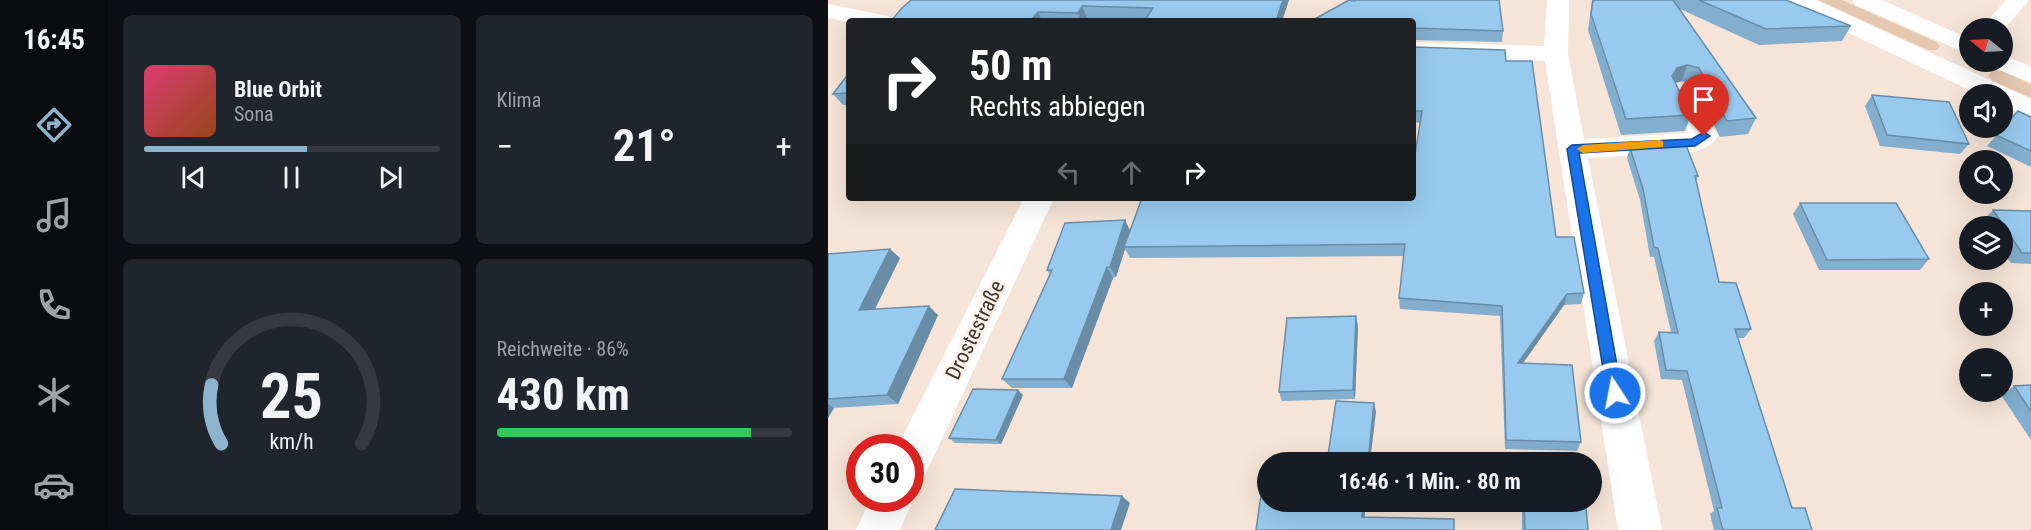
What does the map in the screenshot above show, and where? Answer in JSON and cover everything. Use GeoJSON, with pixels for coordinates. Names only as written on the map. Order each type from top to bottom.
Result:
{"type":"FeatureCollection","features":[{"type":"Feature","properties":{"kind":"street"},"geometry":{"type":"LineString","coordinates":[[1558,0],[1556,54],[1640,530]]}},
{"type":"Feature","properties":{"kind":"street"},"geometry":{"type":"LineString","coordinates":[[1797,0],[1978,84]]}},
{"type":"Feature","properties":{"kind":"street"},"geometry":{"type":"LineString","coordinates":[[1863,0],[1959,43]]}},
{"type":"Feature","properties":{"kind":"street"},"geometry":{"type":"LineString","coordinates":[[2002,18],[2018,0]]}},
{"type":"Feature","properties":{"kind":"street"},"geometry":{"type":"LineString","coordinates":[[828,11],[864,18]]}},
{"type":"Feature","properties":{"kind":"street"},"geometry":{"type":"LineString","coordinates":[[1416,49],[1556,54]]}},
{"type":"Feature","properties":{"kind":"street"},"geometry":{"type":"LineString","coordinates":[[1950,71],[1959,63]]}},
{"type":"Feature","properties":{"kind":"street"},"geometry":{"type":"LineString","coordinates":[[2013,67],[2031,75]]}},
{"type":"Feature","properties":{"kind":"street"},"geometry":{"type":"LineString","coordinates":[[1572,149],[1695,142],[1704,136],[1682,91]]}},
{"type":"Feature","properties":{"kind":"street"},"geometry":{"type":"LineString","coordinates":[[2013,101],[2031,109]]}},
{"type":"Feature","properties":{"kind":"street","name":"Drostestraße"},"geometry":{"type":"LineString","coordinates":[[924,434],[1038,201]]}},
{"type":"Feature","properties":{"kind":"street"},"geometry":{"type":"LineString","coordinates":[[878,530],[886,512]]}},
{"type":"Feature","properties":{"kind":"shaded area"},"geometry":{"type":"Polygon","coordinates":[[[1818,0],[1842,0],[1936,42],[1940,46],[1937,50],[1928,50],[1818,0]]]}},
{"type":"Feature","properties":{"kind":"shaded area"},"geometry":{"type":"Polygon","coordinates":[[[1991,72],[2004,72],[2031,84],[2031,98],[2013,90],[2013,84],[2000,84],[1988,76],[1991,72]]]}},
{"type":"Feature","properties":{"kind":"building"},"geometry":{"type":"Polygon","coordinates":[[[911,0],[1283,0],[1277,18],[1146,18],[1153,8],[1082,6],[1078,13],[1038,12],[1033,18],[894,18],[911,0]]]}},
{"type":"Feature","properties":{"kind":"building"},"geometry":{"type":"Polygon","coordinates":[[[1349,0],[1499,0],[1503,31],[1416,28],[1416,18],[1316,18],[1349,0]]]}},
{"type":"Feature","properties":{"kind":"building"},"geometry":{"type":"Polygon","coordinates":[[[1593,0],[1673,0],[1756,118],[1727,121],[1699,68],[1687,65],[1677,68],[1672,76],[1691,115],[1626,119],[1591,14],[1593,0]]]}},
{"type":"Feature","properties":{"kind":"building"},"geometry":{"type":"Polygon","coordinates":[[[1699,0],[1786,0],[1851,26],[1766,29],[1699,0]]]}},
{"type":"Feature","properties":{"kind":"building"},"geometry":{"type":"Polygon","coordinates":[[[1416,47],[1505,50],[1506,61],[1532,61],[1556,237],[1574,237],[1584,293],[1567,294],[1518,363],[1572,365],[1581,442],[1506,440],[1502,306],[1399,298],[1405,244],[1124,247],[1141,201],[1416,201],[1416,148],[1422,111],[1416,111],[1416,47]]]}},
{"type":"Feature","properties":{"kind":"building"},"geometry":{"type":"Polygon","coordinates":[[[846,77],[846,93],[833,94],[846,77]]]}},
{"type":"Feature","properties":{"kind":"building"},"geometry":{"type":"Polygon","coordinates":[[[1872,95],[1949,102],[1959,123],[1959,138],[1966,138],[1969,144],[1887,135],[1872,95]]]}},
{"type":"Feature","properties":{"kind":"building"},"geometry":{"type":"Polygon","coordinates":[[[2018,111],[2031,117],[2031,151],[2003,138],[2013,138],[2013,116],[2018,111]]]}},
{"type":"Feature","properties":{"kind":"building"},"geometry":{"type":"Polygon","coordinates":[[[1686,145],[1698,176],[1695,176],[1719,282],[1736,283],[1751,329],[1735,329],[1792,508],[1805,508],[1812,530],[1723,530],[1717,508],[1722,508],[1687,371],[1666,370],[1659,332],[1678,333],[1658,248],[1654,247],[1643,189],[1630,148],[1686,145]]]}},
{"type":"Feature","properties":{"kind":"building"},"geometry":{"type":"Polygon","coordinates":[[[1800,203],[1896,203],[1929,259],[1827,260],[1800,203]]]}},
{"type":"Feature","properties":{"kind":"building"},"geometry":{"type":"Polygon","coordinates":[[[1993,210],[2031,211],[2031,253],[2022,253],[2013,240],[2013,216],[1997,216],[1993,210]]]}},
{"type":"Feature","properties":{"kind":"building"},"geometry":{"type":"Polygon","coordinates":[[[1125,220],[1110,267],[1107,267],[1064,379],[1002,379],[1052,270],[1047,270],[1065,223],[1125,220]]]}},
{"type":"Feature","properties":{"kind":"building"},"geometry":{"type":"Polygon","coordinates":[[[890,249],[859,310],[929,306],[887,395],[828,399],[828,254],[890,249]]]}},
{"type":"Feature","properties":{"kind":"building"},"geometry":{"type":"Polygon","coordinates":[[[1356,316],[1353,390],[1279,392],[1287,318],[1356,316]]]}},
{"type":"Feature","properties":{"kind":"building"},"geometry":{"type":"Polygon","coordinates":[[[2031,385],[2031,411],[2014,386],[2031,385]]]}},
{"type":"Feature","properties":{"kind":"building"},"geometry":{"type":"Polygon","coordinates":[[[973,389],[1018,390],[996,440],[949,438],[973,389]]]}},
{"type":"Feature","properties":{"kind":"building"},"geometry":{"type":"Polygon","coordinates":[[[1336,401],[1374,403],[1369,452],[1328,452],[1336,401]]]}},
{"type":"Feature","properties":{"kind":"building"},"geometry":{"type":"Polygon","coordinates":[[[955,489],[1122,496],[1111,530],[935,530],[955,489]]]}},
{"type":"Feature","properties":{"kind":"building"},"geometry":{"type":"Polygon","coordinates":[[[1259,512],[1363,512],[1362,517],[1454,519],[1454,530],[1256,530],[1259,512]]]}},
{"type":"Feature","properties":{"kind":"building"},"geometry":{"type":"Polygon","coordinates":[[[1524,512],[1586,512],[1588,530],[1525,530],[1524,512]]]}},
{"type":"Feature","properties":{"kind":"slow traffic"},"geometry":{"type":"LineString","coordinates":[[1583,149],[1659,144]]}},
{"type":"Feature","properties":{"kind":"route"},"geometry":{"type":"LineString","coordinates":[[1615,393],[1572,149],[1695,142],[1704,136]]}}]}
